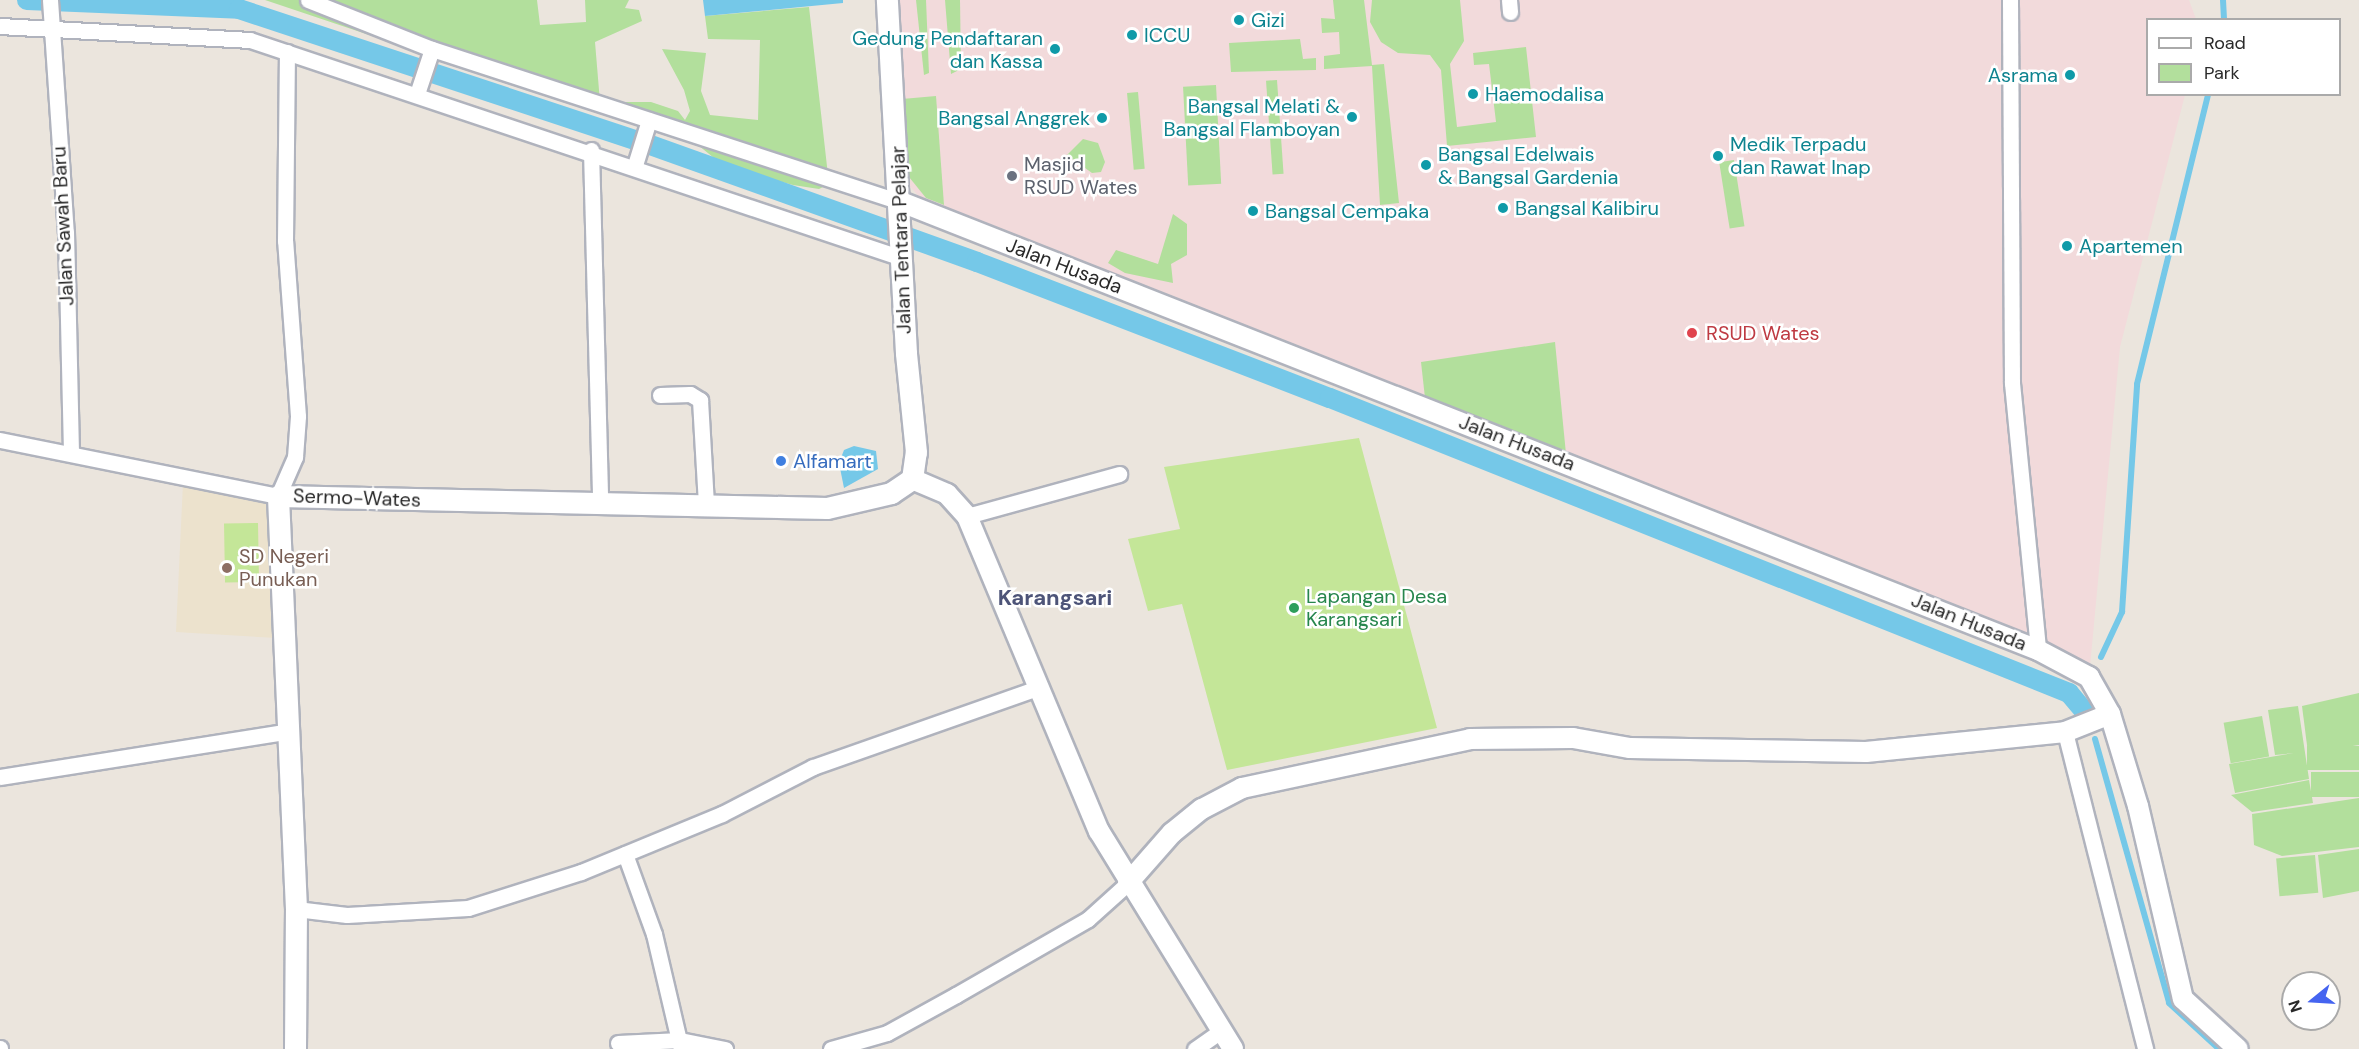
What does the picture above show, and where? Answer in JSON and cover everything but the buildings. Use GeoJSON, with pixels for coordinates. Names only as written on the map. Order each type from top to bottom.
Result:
{"type":"FeatureCollection","features":[{"type":"Feature","properties":{"kind":"main road","name":"Jalan Tentara Pelajar"},"geometry":{"type":"LineString","coordinates":[[887,0],[916,452],[912,480]]}},
{"type":"Feature","properties":{"kind":"main road","name":"Sermo-Wates"},"geometry":{"type":"LineString","coordinates":[[299,1048],[296,909],[278,496],[600,505],[706,504],[827,508],[891,493],[912,480]]}},
{"type":"Feature","properties":{"kind":"street","name":"Jalan Sawah Baru"},"geometry":{"type":"LineString","coordinates":[[50,0],[66,232],[71,452]]}},
{"type":"Feature","properties":{"kind":"street"},"geometry":{"type":"LineString","coordinates":[[308,0],[431,54],[901,212]]}},
{"type":"Feature","properties":{"kind":"street"},"geometry":{"type":"LineString","coordinates":[[2010,0],[2012,383],[2038,650]]}},
{"type":"Feature","properties":{"kind":"street"},"geometry":{"type":"LineString","coordinates":[[0,26],[51,27],[250,40],[418,90],[591,150],[637,159],[902,254]]}},
{"type":"Feature","properties":{"kind":"street"},"geometry":{"type":"LineString","coordinates":[[2,445],[71,452],[278,496],[295,457],[298,416],[285,241],[287,52]]}},
{"type":"Feature","properties":{"kind":"street"},"geometry":{"type":"LineString","coordinates":[[418,90],[431,54]]}},
{"type":"Feature","properties":{"kind":"street"},"geometry":{"type":"LineString","coordinates":[[637,159],[647,125]]}},
{"type":"Feature","properties":{"kind":"street"},"geometry":{"type":"LineString","coordinates":[[591,150],[600,505]]}},
{"type":"Feature","properties":{"kind":"street","name":"Jalan Husada"},"geometry":{"type":"LineString","coordinates":[[901,212],[2038,650],[2089,677],[2110,714],[2138,806],[2182,999],[2238,1049]]}},
{"type":"Feature","properties":{"kind":"street"},"geometry":{"type":"LineString","coordinates":[[660,395],[690,394],[700,400],[706,504]]}},
{"type":"Feature","properties":{"kind":"street"},"geometry":{"type":"LineString","coordinates":[[967,516],[1119,474]]}},
{"type":"Feature","properties":{"kind":"street"},"geometry":{"type":"LineString","coordinates":[[912,480],[947,494],[967,516],[1099,831],[1128,884],[1233,1049]]}},
{"type":"Feature","properties":{"kind":"street"},"geometry":{"type":"LineString","coordinates":[[296,909],[347,915],[468,908],[625,854],[813,767],[1040,687]]}},
{"type":"Feature","properties":{"kind":"street"},"geometry":{"type":"LineString","coordinates":[[831,1049],[887,1033],[1088,920],[1128,884],[1172,833],[1202,808],[1242,788],[1470,739],[1573,738],[1630,748],[1866,752],[2064,732],[2110,714]]}},
{"type":"Feature","properties":{"kind":"street"},"geometry":{"type":"LineString","coordinates":[[0,777],[289,731]]}},
{"type":"Feature","properties":{"kind":"street"},"geometry":{"type":"LineString","coordinates":[[2064,732],[2145,1049]]}},
{"type":"Feature","properties":{"kind":"street"},"geometry":{"type":"LineString","coordinates":[[625,854],[654,934],[681,1045]]}},
{"type":"Feature","properties":{"kind":"street"},"geometry":{"type":"LineString","coordinates":[[1195,1049],[1221,1031]]}},
{"type":"Feature","properties":{"kind":"street"},"geometry":{"type":"LineString","coordinates":[[618,1043],[725,1049]]}},
{"type":"Feature","properties":{"kind":"shaded area","name":"RSUD Wates"},"geometry":{"type":"Polygon","coordinates":[[[887,0],[2189,0],[2196,18],[2146,18],[2146,96],[2185,96],[2120,347],[2089,677],[1569,454],[925,203],[904,180],[887,0]]]}},
{"type":"Feature","properties":{"kind":"shaded area","name":"SD Negeri Punukan"},"geometry":{"type":"Polygon","coordinates":[[[183,483],[268,498],[277,638],[176,632],[183,483]]]}},
{"type":"Feature","properties":{"kind":"green space"},"geometry":{"type":"Polygon","coordinates":[[[265,0],[537,0],[540,25],[586,22],[585,0],[629,0],[625,8],[639,10],[642,21],[595,42],[600,102],[651,102],[678,111],[685,120],[690,111],[684,90],[662,49],[706,53],[701,91],[710,115],[758,120],[760,40],[708,39],[705,16],[809,7],[829,184],[819,189],[793,185],[724,166],[688,137],[679,139],[265,0]]]}},
{"type":"Feature","properties":{"kind":"green space"},"geometry":{"type":"Polygon","coordinates":[[[916,0],[926,0],[929,73],[924,75],[916,0]]]}},
{"type":"Feature","properties":{"kind":"green space"},"geometry":{"type":"Polygon","coordinates":[[[945,0],[960,0],[961,69],[951,74],[945,0]]]}},
{"type":"Feature","properties":{"kind":"green space"},"geometry":{"type":"Polygon","coordinates":[[[1333,0],[1364,0],[1372,65],[1384,64],[1399,203],[1380,205],[1372,66],[1324,69],[1324,56],[1340,54],[1339,32],[1322,33],[1321,18],[1335,19],[1333,0]]]}},
{"type":"Feature","properties":{"kind":"green space"},"geometry":{"type":"Polygon","coordinates":[[[1372,0],[1460,0],[1464,41],[1450,64],[1457,127],[1496,122],[1489,64],[1474,65],[1473,53],[1526,47],[1536,137],[1447,146],[1441,70],[1430,55],[1398,53],[1381,42],[1370,22],[1372,0]]]}},
{"type":"Feature","properties":{"kind":"green space"},"geometry":{"type":"Polygon","coordinates":[[[1300,39],[1303,59],[1316,58],[1316,70],[1231,72],[1229,43],[1300,39]]]}},
{"type":"Feature","properties":{"kind":"green space"},"geometry":{"type":"Polygon","coordinates":[[[1277,80],[1284,174],[1273,175],[1266,81],[1277,80]]]}},
{"type":"Feature","properties":{"kind":"green space"},"geometry":{"type":"Polygon","coordinates":[[[1216,85],[1221,184],[1188,186],[1183,87],[1216,85]]]}},
{"type":"Feature","properties":{"kind":"green space"},"geometry":{"type":"Polygon","coordinates":[[[1138,92],[1145,169],[1134,170],[1127,93],[1138,92]]]}},
{"type":"Feature","properties":{"kind":"green space"},"geometry":{"type":"Polygon","coordinates":[[[936,96],[944,205],[926,198],[909,177],[902,99],[936,96]]]}},
{"type":"Feature","properties":{"kind":"green space"},"geometry":{"type":"Polygon","coordinates":[[[1083,139],[1098,143],[1105,162],[1101,172],[1092,173],[1067,155],[1083,139]]]}},
{"type":"Feature","properties":{"kind":"green space"},"geometry":{"type":"Polygon","coordinates":[[[1734,160],[1744,226],[1730,229],[1719,162],[1734,160]]]}},
{"type":"Feature","properties":{"kind":"green space"},"geometry":{"type":"Polygon","coordinates":[[[1173,214],[1187,224],[1187,255],[1171,264],[1173,283],[1125,273],[1108,263],[1116,250],[1158,264],[1173,214]]]}},
{"type":"Feature","properties":{"kind":"green space"},"geometry":{"type":"Polygon","coordinates":[[[1555,342],[1566,454],[1425,398],[1421,362],[1555,342]]]}},
{"type":"Feature","properties":{"kind":"green space","name":"Lapangan Desa Karangsari"},"geometry":{"type":"Polygon","coordinates":[[[1359,438],[1437,728],[1227,770],[1182,604],[1148,611],[1128,539],[1180,529],[1164,467],[1359,438]]]}},
{"type":"Feature","properties":{"kind":"green space"},"geometry":{"type":"Polygon","coordinates":[[[258,523],[259,582],[225,583],[224,524],[258,523]]]}},
{"type":"Feature","properties":{"kind":"green space"},"geometry":{"type":"Polygon","coordinates":[[[2359,693],[2359,745],[2308,753],[2302,706],[2359,693]]]}},
{"type":"Feature","properties":{"kind":"green space"},"geometry":{"type":"Polygon","coordinates":[[[2298,706],[2309,779],[2235,793],[2229,764],[2294,753],[2275,755],[2268,710],[2298,706]]]}},
{"type":"Feature","properties":{"kind":"green space"},"geometry":{"type":"Polygon","coordinates":[[[2262,716],[2269,756],[2231,763],[2224,723],[2262,716]]]}},
{"type":"Feature","properties":{"kind":"green space"},"geometry":{"type":"Polygon","coordinates":[[[2307,746],[2359,746],[2359,770],[2307,770],[2307,746]]]}},
{"type":"Feature","properties":{"kind":"green space"},"geometry":{"type":"Polygon","coordinates":[[[2311,772],[2359,772],[2359,797],[2311,797],[2311,772]]]}},
{"type":"Feature","properties":{"kind":"green space"},"geometry":{"type":"Polygon","coordinates":[[[2309,780],[2313,803],[2252,812],[2231,795],[2309,780]]]}},
{"type":"Feature","properties":{"kind":"green space"},"geometry":{"type":"Polygon","coordinates":[[[2359,798],[2359,847],[2282,856],[2254,845],[2252,814],[2359,798]]]}},
{"type":"Feature","properties":{"kind":"green space"},"geometry":{"type":"Polygon","coordinates":[[[2359,849],[2359,891],[2323,898],[2318,855],[2359,849]]]}},
{"type":"Feature","properties":{"kind":"green space"},"geometry":{"type":"Polygon","coordinates":[[[2315,855],[2318,893],[2279,896],[2276,858],[2315,855]]]}},
{"type":"Feature","properties":{"kind":"water"},"geometry":{"type":"Polygon","coordinates":[[[703,0],[843,0],[843,3],[705,16],[703,0]]]}},
{"type":"Feature","properties":{"kind":"water"},"geometry":{"type":"Polygon","coordinates":[[[854,446],[876,451],[878,469],[844,488],[839,463],[844,450],[854,446]]]}},
{"type":"Feature","properties":{"kind":"waterway"},"geometry":{"type":"LineString","coordinates":[[27,0],[239,9],[642,142],[977,262],[1330,398],[2069,693],[2086,713]]}},
{"type":"Feature","properties":{"kind":"waterway"},"geometry":{"type":"LineString","coordinates":[[2223,0],[2224,18]]}},
{"type":"Feature","properties":{"kind":"waterway"},"geometry":{"type":"LineString","coordinates":[[2101,657],[2122,612],[2137,384],[2208,96]]}},
{"type":"Feature","properties":{"kind":"waterway"},"geometry":{"type":"LineString","coordinates":[[2095,739],[2169,1003],[2219,1049]]}},
{"type":"Feature","properties":{"kind":"place","name":"Gizi"},"geometry":{"type":"Point","coordinates":[1239,20]}},
{"type":"Feature","properties":{"kind":"place","name":"ICCU"},"geometry":{"type":"Point","coordinates":[1132,35]}},
{"type":"Feature","properties":{"kind":"place","name":"Gedung Pendaftaran dan Kassa"},"geometry":{"type":"Point","coordinates":[1055,49]}},
{"type":"Feature","properties":{"kind":"place","name":"Asrama"},"geometry":{"type":"Point","coordinates":[2070,75]}},
{"type":"Feature","properties":{"kind":"place","name":"Haemodalisa"},"geometry":{"type":"Point","coordinates":[1473,94]}},
{"type":"Feature","properties":{"kind":"place","name":"Bangsal Melati & Bangsal Flamboyan"},"geometry":{"type":"Point","coordinates":[1352,117]}},
{"type":"Feature","properties":{"kind":"place","name":"Bangsal Anggrek"},"geometry":{"type":"Point","coordinates":[1102,118]}},
{"type":"Feature","properties":{"kind":"place","name":"Medik Terpadu dan Rawat Inap"},"geometry":{"type":"Point","coordinates":[1718,156]}},
{"type":"Feature","properties":{"kind":"place","name":"Bangsal Edelwais & Bangsal Gardenia"},"geometry":{"type":"Point","coordinates":[1426,165]}},
{"type":"Feature","properties":{"kind":"place","name":"Masjid RSUD Wates"},"geometry":{"type":"Point","coordinates":[1012,176]}},
{"type":"Feature","properties":{"kind":"place","name":"Bangsal Kalibiru"},"geometry":{"type":"Point","coordinates":[1503,208]}},
{"type":"Feature","properties":{"kind":"place","name":"Bangsal Cempaka"},"geometry":{"type":"Point","coordinates":[1253,211]}},
{"type":"Feature","properties":{"kind":"place","name":"Apartemen"},"geometry":{"type":"Point","coordinates":[2067,246]}},
{"type":"Feature","properties":{"kind":"place","name":"RSUD Wates"},"geometry":{"type":"Point","coordinates":[1692,333]}},
{"type":"Feature","properties":{"kind":"place","name":"Alfamart"},"geometry":{"type":"Point","coordinates":[781,461]}},
{"type":"Feature","properties":{"kind":"place","name":"SD Negeri Punukan"},"geometry":{"type":"Point","coordinates":[227,568]}},
{"type":"Feature","properties":{"kind":"place","name":"Lapangan Desa Karangsari"},"geometry":{"type":"Point","coordinates":[1294,608]}},
{"type":"Feature","properties":{"kind":"district","name":"Karangsari"},"geometry":{"type":"Point","coordinates":[1055,598]}}]}
